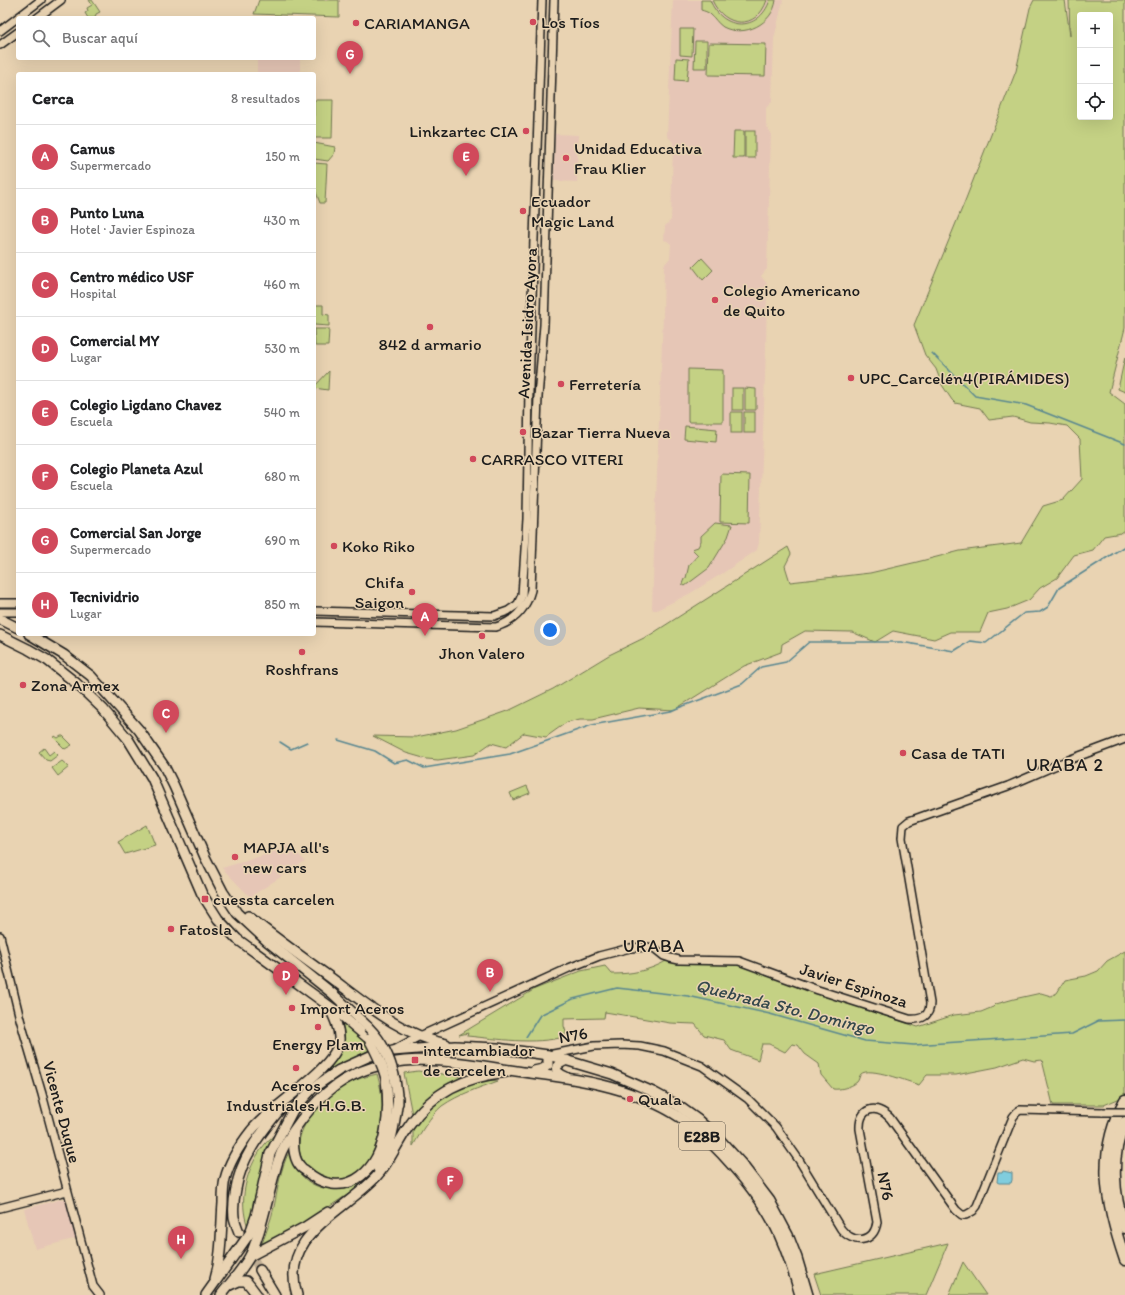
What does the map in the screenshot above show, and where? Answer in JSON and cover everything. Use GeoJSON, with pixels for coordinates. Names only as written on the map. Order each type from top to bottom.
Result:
{"type":"FeatureCollection","features":[{"type":"Feature","properties":{"kind":"highway"},"geometry":{"type":"LineString","coordinates":[[1125,1100],[1111,1132],[1106,1157],[1109,1200],[1113,1222],[1125,1260]]}},
{"type":"Feature","properties":{"kind":"highway"},"geometry":{"type":"LineString","coordinates":[[1125,1122],[1118,1142],[1114,1171],[1116,1192],[1125,1228]]}},
{"type":"Feature","properties":{"kind":"main road"},"geometry":{"type":"LineString","coordinates":[[0,619],[16,627]]}},
{"type":"Feature","properties":{"kind":"main road"},"geometry":{"type":"LineString","coordinates":[[0,635],[47,660],[76,683],[103,709],[128,739],[152,778],[202,894],[218,919],[237,939],[328,1005],[379,1039],[384,1047],[390,1059],[388,1108],[384,1136],[373,1162],[361,1176],[345,1184],[332,1185],[309,1175],[301,1168],[295,1154],[293,1144],[294,1132]]}},
{"type":"Feature","properties":{"kind":"main road"},"geometry":{"type":"LineString","coordinates":[[35,636],[64,655],[91,676],[139,730],[164,766],[205,857],[223,892],[237,913],[256,932],[332,993],[364,1029]]}},
{"type":"Feature","properties":{"kind":"main road"},"geometry":{"type":"LineString","coordinates":[[223,892],[247,916],[277,940],[394,1023],[420,1036],[455,1046]]}},
{"type":"Feature","properties":{"kind":"main road"},"geometry":{"type":"LineString","coordinates":[[213,1286],[218,1269],[220,1253],[224,1187],[227,1172],[252,1130],[332,1058],[339,1042],[338,1030],[328,1005]]}},
{"type":"Feature","properties":{"kind":"main road","name":"E28B"},"geometry":{"type":"LineString","coordinates":[[293,1110],[313,1088],[339,1070],[370,1056],[392,1051],[455,1046],[497,1048],[548,1055],[612,1074],[653,1092],[698,1120],[721,1141],[741,1163],[770,1201],[779,1217],[797,1258],[808,1295]]}},
{"type":"Feature","properties":{"kind":"main road"},"geometry":{"type":"LineString","coordinates":[[527,1072],[538,1071],[546,1068],[549,1063],[548,1055]]}},
{"type":"Feature","properties":{"kind":"main road","name":"E28B"},"geometry":{"type":"LineString","coordinates":[[294,1132],[299,1123],[315,1103],[334,1086],[348,1077],[379,1064],[415,1060],[472,1063],[516,1071],[570,1078],[619,1090],[673,1113],[692,1126],[735,1169],[749,1185],[772,1220],[790,1261],[800,1295]]}},
{"type":"Feature","properties":{"kind":"main road"},"geometry":{"type":"LineString","coordinates":[[567,1060],[558,1063],[556,1070],[561,1075],[570,1078]]}},
{"type":"Feature","properties":{"kind":"main road"},"geometry":{"type":"LineString","coordinates":[[297,1295],[294,1286],[294,1270],[299,1250],[304,1241],[384,1169],[409,1126],[423,1110],[437,1097],[464,1081],[477,1077],[516,1071]]}},
{"type":"Feature","properties":{"kind":"main road"},"geometry":{"type":"LineString","coordinates":[[390,1079],[398,1098],[398,1145]]}},
{"type":"Feature","properties":{"kind":"main road"},"geometry":{"type":"LineString","coordinates":[[239,1232],[234,1218],[234,1209],[237,1182],[244,1161],[262,1132],[295,1092]]}},
{"type":"Feature","properties":{"kind":"main road"},"geometry":{"type":"LineString","coordinates":[[250,1256],[321,1217],[359,1189],[371,1178],[379,1167],[389,1145],[393,1131],[398,1098]]}},
{"type":"Feature","properties":{"kind":"main road"},"geometry":{"type":"LineString","coordinates":[[262,1132],[293,1110]]}},
{"type":"Feature","properties":{"kind":"main road"},"geometry":{"type":"LineString","coordinates":[[206,1295],[239,1250],[252,1229],[268,1160],[293,1110]]}},
{"type":"Feature","properties":{"kind":"main road"},"geometry":{"type":"LineString","coordinates":[[221,1295],[250,1256],[264,1215],[280,1157],[285,1144],[294,1132]]}},
{"type":"Feature","properties":{"kind":"main road"},"geometry":{"type":"LineString","coordinates":[[260,1270],[275,1295]]}},
{"type":"Feature","properties":{"kind":"main road"},"geometry":{"type":"LineString","coordinates":[[230,1284],[239,1281],[246,1281],[257,1295]]}},
{"type":"Feature","properties":{"kind":"street"},"geometry":{"type":"LineString","coordinates":[[20,16],[41,0]]}},
{"type":"Feature","properties":{"kind":"street"},"geometry":{"type":"LineString","coordinates":[[39,16],[61,0]]}},
{"type":"Feature","properties":{"kind":"street","name":"Avenida Isidro Ayora"},"geometry":{"type":"LineString","coordinates":[[316,611],[494,616],[508,611],[518,604],[522,594],[526,526],[542,0]]}},
{"type":"Feature","properties":{"kind":"street","name":"Avenida Isidro Ayora"},"geometry":{"type":"LineString","coordinates":[[316,622],[496,627],[505,625],[514,619],[523,610],[529,600],[531,590],[538,397],[544,325],[554,0]]}},
{"type":"Feature","properties":{"kind":"street"},"geometry":{"type":"LineString","coordinates":[[0,31],[16,19]]}},
{"type":"Feature","properties":{"kind":"street"},"geometry":{"type":"LineString","coordinates":[[0,45],[16,33]]}},
{"type":"Feature","properties":{"kind":"street"},"geometry":{"type":"LineString","coordinates":[[538,122],[551,123]]}},
{"type":"Feature","properties":{"kind":"street"},"geometry":{"type":"LineString","coordinates":[[0,603],[16,603]]}},
{"type":"Feature","properties":{"kind":"street"},"geometry":{"type":"LineString","coordinates":[[0,612],[16,612]]}},
{"type":"Feature","properties":{"kind":"street","name":"Javier Espinoza"},"geometry":{"type":"LineString","coordinates":[[392,1051],[420,1036],[569,968],[599,956],[630,948],[646,947],[654,948],[664,956],[679,960],[732,960],[746,963],[818,990],[910,1019],[921,1019],[929,1012],[930,1003],[902,838],[903,826],[909,821],[1008,786],[1066,761],[1125,739]]}},
{"type":"Feature","properties":{"kind":"street","name":"Vicente Duque"},"geometry":{"type":"LineString","coordinates":[[0,936],[20,1019],[42,1094],[93,1286],[102,1295]]}},
{"type":"Feature","properties":{"kind":"street"},"geometry":{"type":"LineString","coordinates":[[444,1044],[437,1038],[436,1034],[448,1023]]}},
{"type":"Feature","properties":{"kind":"street","name":"N76"},"geometry":{"type":"LineString","coordinates":[[548,1055],[594,1046],[640,1046],[683,1057],[702,1066],[748,1099],[776,1127],[799,1160],[840,1229],[848,1237],[857,1240],[869,1237],[876,1228],[877,1222],[860,1129],[860,1118],[869,1110],[880,1110],[890,1118],[956,1210],[962,1215],[966,1215],[973,1211],[977,1206],[1013,1117],[1020,1110],[1125,1112]]}},
{"type":"Feature","properties":{"kind":"street"},"geometry":{"type":"LineString","coordinates":[[0,1208],[67,1191]]}},
{"type":"Feature","properties":{"kind":"shaded area","name":"Colegio Americano de Quito"},"geometry":{"type":"Polygon","coordinates":[[[673,0],[783,0],[774,39],[772,102],[766,108],[766,125],[771,133],[767,269],[761,276],[767,284],[759,543],[757,550],[723,573],[689,594],[657,610],[653,610],[664,265],[670,258],[671,244],[664,240],[665,226],[671,220],[673,142],[667,136],[673,0]]]}},
{"type":"Feature","properties":{"kind":"shaded area"},"geometry":{"type":"Polygon","coordinates":[[[257,60],[300,60],[300,72],[257,72],[257,60]]]}},
{"type":"Feature","properties":{"kind":"shaded area","name":"Unidad Educativa Frau Klier"},"geometry":{"type":"Polygon","coordinates":[[[555,134],[578,135],[577,182],[554,181],[555,134]]]}},
{"type":"Feature","properties":{"kind":"shaded area"},"geometry":{"type":"Polygon","coordinates":[[[289,845],[305,861],[250,897],[222,868],[268,854],[289,845]]]}},
{"type":"Feature","properties":{"kind":"shaded area"},"geometry":{"type":"Polygon","coordinates":[[[66,1198],[77,1238],[35,1249],[24,1209],[66,1198]]]}},
{"type":"Feature","properties":{"kind":"green space"},"geometry":{"type":"Polygon","coordinates":[[[89,0],[92,0],[100,12],[96,16],[87,16],[85,13],[88,11],[87,8],[92,5],[89,0]]]}},
{"type":"Feature","properties":{"kind":"green space"},"geometry":{"type":"Polygon","coordinates":[[[259,0],[339,0],[339,17],[254,14],[259,0]]]}},
{"type":"Feature","properties":{"kind":"green space"},"geometry":{"type":"Polygon","coordinates":[[[701,0],[710,0],[723,18],[740,24],[749,23],[758,18],[765,11],[770,0],[776,0],[774,9],[763,22],[756,27],[740,31],[723,27],[709,13],[701,10],[701,0]]]}},
{"type":"Feature","properties":{"kind":"green space"},"geometry":{"type":"Polygon","coordinates":[[[712,0],[767,0],[762,10],[756,17],[748,21],[740,22],[724,16],[717,9],[712,0]]]}},
{"type":"Feature","properties":{"kind":"green space"},"geometry":{"type":"Polygon","coordinates":[[[1034,0],[1065,0],[1070,36],[1069,0],[1125,0],[1125,328],[1109,392],[1125,404],[1125,530],[1121,533],[1104,536],[1093,550],[1074,555],[1057,578],[1040,588],[1029,600],[1007,609],[988,613],[980,632],[950,632],[934,639],[893,631],[875,642],[852,632],[805,631],[782,644],[781,652],[744,666],[674,710],[639,708],[593,719],[580,719],[567,722],[546,737],[524,733],[506,747],[491,743],[474,755],[438,760],[427,759],[406,753],[373,736],[416,737],[456,729],[508,711],[553,689],[609,655],[650,635],[788,547],[791,554],[785,566],[790,582],[870,573],[960,551],[1021,543],[1043,506],[1063,500],[1082,479],[1080,439],[1067,426],[1030,422],[1013,417],[989,420],[980,408],[955,403],[942,385],[936,369],[925,355],[914,325],[1016,71],[1030,8],[1034,0]]]}},
{"type":"Feature","properties":{"kind":"green space"},"geometry":{"type":"Polygon","coordinates":[[[680,29],[693,29],[692,56],[680,55],[680,29]]]}},
{"type":"Feature","properties":{"kind":"green space"},"geometry":{"type":"Polygon","coordinates":[[[695,41],[707,41],[707,68],[694,68],[695,41]]]}},
{"type":"Feature","properties":{"kind":"green space"},"geometry":{"type":"Polygon","coordinates":[[[709,43],[766,44],[765,76],[708,75],[709,43]]]}},
{"type":"Feature","properties":{"kind":"green space"},"geometry":{"type":"Polygon","coordinates":[[[676,58],[689,59],[687,81],[675,80],[676,58]]]}},
{"type":"Feature","properties":{"kind":"green space"},"geometry":{"type":"Polygon","coordinates":[[[316,100],[333,100],[332,138],[316,138],[316,100]]]}},
{"type":"Feature","properties":{"kind":"green space"},"geometry":{"type":"Polygon","coordinates":[[[734,131],[744,131],[744,158],[733,158],[734,131]]]}},
{"type":"Feature","properties":{"kind":"green space"},"geometry":{"type":"Polygon","coordinates":[[[745,131],[755,131],[755,158],[745,158],[745,131]]]}},
{"type":"Feature","properties":{"kind":"green space"},"geometry":{"type":"Polygon","coordinates":[[[316,143],[335,147],[334,154],[328,161],[316,159],[316,143]]]}},
{"type":"Feature","properties":{"kind":"green space"},"geometry":{"type":"Polygon","coordinates":[[[316,163],[327,164],[325,203],[320,203],[316,192],[316,163]]]}},
{"type":"Feature","properties":{"kind":"green space"},"geometry":{"type":"Polygon","coordinates":[[[702,258],[713,270],[703,280],[693,267],[702,258]]]}},
{"type":"Feature","properties":{"kind":"green space"},"geometry":{"type":"Polygon","coordinates":[[[316,305],[323,305],[323,314],[329,315],[329,326],[316,325],[316,305]]]}},
{"type":"Feature","properties":{"kind":"green space"},"geometry":{"type":"Polygon","coordinates":[[[316,329],[329,329],[328,346],[316,346],[316,329]]]}},
{"type":"Feature","properties":{"kind":"green space"},"geometry":{"type":"Polygon","coordinates":[[[1125,357],[1125,392],[1118,389],[1125,357]]]}},
{"type":"Feature","properties":{"kind":"green space"},"geometry":{"type":"Polygon","coordinates":[[[688,369],[723,370],[723,422],[688,422],[688,369]]]}},
{"type":"Feature","properties":{"kind":"green space"},"geometry":{"type":"Polygon","coordinates":[[[329,371],[328,390],[316,388],[316,385],[329,371]]]}},
{"type":"Feature","properties":{"kind":"green space"},"geometry":{"type":"Polygon","coordinates":[[[732,388],[743,388],[743,410],[732,410],[732,388]]]}},
{"type":"Feature","properties":{"kind":"green space"},"geometry":{"type":"Polygon","coordinates":[[[745,388],[756,389],[756,410],[745,410],[745,388]]]}},
{"type":"Feature","properties":{"kind":"green space"},"geometry":{"type":"Polygon","coordinates":[[[731,412],[742,412],[742,433],[731,433],[731,412]]]}},
{"type":"Feature","properties":{"kind":"green space"},"geometry":{"type":"Polygon","coordinates":[[[744,412],[755,412],[755,433],[744,433],[744,412]]]}},
{"type":"Feature","properties":{"kind":"green space"},"geometry":{"type":"Polygon","coordinates":[[[685,426],[717,429],[716,442],[684,439],[685,426]]]}},
{"type":"Feature","properties":{"kind":"green space"},"geometry":{"type":"Polygon","coordinates":[[[721,474],[750,475],[749,523],[720,522],[721,474]]]}},
{"type":"Feature","properties":{"kind":"green space"},"geometry":{"type":"Polygon","coordinates":[[[715,523],[732,525],[728,537],[709,568],[685,586],[682,584],[686,578],[689,565],[698,555],[692,549],[698,547],[701,541],[701,536],[715,523]]]}},
{"type":"Feature","properties":{"kind":"green space"},"geometry":{"type":"Polygon","coordinates":[[[55,736],[58,738],[63,736],[72,745],[65,749],[54,738],[55,736]]]}},
{"type":"Feature","properties":{"kind":"green space"},"geometry":{"type":"Polygon","coordinates":[[[44,748],[49,755],[54,751],[58,755],[50,761],[46,760],[39,752],[44,748]]]}},
{"type":"Feature","properties":{"kind":"green space"},"geometry":{"type":"Polygon","coordinates":[[[62,761],[69,767],[58,776],[52,768],[62,761]]]}},
{"type":"Feature","properties":{"kind":"green space"},"geometry":{"type":"Polygon","coordinates":[[[527,786],[530,793],[513,800],[510,793],[527,786]]]}},
{"type":"Feature","properties":{"kind":"green space"},"geometry":{"type":"Polygon","coordinates":[[[147,825],[155,845],[125,854],[118,842],[147,825]]]}},
{"type":"Feature","properties":{"kind":"green space"},"geometry":{"type":"Polygon","coordinates":[[[1125,951],[1125,1096],[1104,1105],[1053,1105],[1042,1060],[1034,1061],[1023,1058],[997,1067],[956,1075],[927,1075],[919,1085],[880,1073],[865,1072],[861,1074],[857,1082],[852,1085],[842,1089],[833,1089],[821,1075],[819,1064],[805,1054],[798,1045],[792,1044],[785,1052],[769,1044],[762,1044],[758,1060],[731,1050],[724,1040],[704,1035],[695,1024],[670,1023],[605,1012],[604,1018],[564,1019],[566,1032],[564,1037],[540,1041],[516,1041],[467,1036],[468,1033],[459,1035],[535,989],[581,971],[605,966],[612,974],[640,971],[666,961],[691,964],[737,964],[918,1027],[954,1015],[981,1012],[993,1007],[996,1004],[1014,999],[1041,993],[1051,996],[1057,993],[1065,980],[1086,976],[1098,971],[1107,961],[1125,951]]]}},
{"type":"Feature","properties":{"kind":"green space"},"geometry":{"type":"Polygon","coordinates":[[[342,1022],[365,1040],[371,1049],[324,1075],[337,1057],[340,1050],[343,1037],[342,1022]]]}},
{"type":"Feature","properties":{"kind":"green space"},"geometry":{"type":"Polygon","coordinates":[[[418,1071],[498,1081],[462,1095],[442,1106],[430,1119],[413,1146],[413,1120],[404,1073],[418,1071]]]}},
{"type":"Feature","properties":{"kind":"green space"},"geometry":{"type":"Polygon","coordinates":[[[377,1074],[380,1084],[382,1113],[377,1143],[369,1161],[361,1172],[350,1179],[331,1181],[313,1173],[302,1158],[299,1149],[303,1128],[309,1118],[327,1099],[347,1084],[364,1077],[377,1074]]]}},
{"type":"Feature","properties":{"kind":"green space"},"geometry":{"type":"Polygon","coordinates":[[[282,1128],[253,1202],[251,1219],[248,1227],[245,1217],[244,1196],[248,1176],[256,1157],[264,1145],[282,1128]]]}},
{"type":"Feature","properties":{"kind":"green space"},"geometry":{"type":"Polygon","coordinates":[[[289,1152],[292,1161],[301,1175],[312,1184],[328,1189],[337,1189],[359,1184],[359,1187],[306,1222],[261,1246],[274,1207],[281,1172],[289,1152]]]}},
{"type":"Feature","properties":{"kind":"green space"},"geometry":{"type":"Polygon","coordinates":[[[948,1243],[926,1295],[821,1295],[814,1274],[948,1243]]]}},
{"type":"Feature","properties":{"kind":"green space"},"geometry":{"type":"Polygon","coordinates":[[[963,1262],[986,1295],[949,1295],[963,1262]]]}},
{"type":"Feature","properties":{"kind":"water"},"geometry":{"type":"Polygon","coordinates":[[[1003,1171],[1012,1173],[1011,1183],[997,1182],[998,1173],[1002,1173],[1003,1171]]]}},
{"type":"Feature","properties":{"kind":"waterway"},"geometry":{"type":"LineString","coordinates":[[932,353],[975,396],[1026,405],[1125,444]]}},
{"type":"Feature","properties":{"kind":"waterway"},"geometry":{"type":"LineString","coordinates":[[338,740],[375,751],[394,763],[408,760],[424,768],[510,754],[592,725],[670,711],[742,684],[761,667],[786,662],[809,642],[901,642],[954,651],[970,641],[986,643],[1024,613],[1040,612],[1048,607],[1059,588],[1125,546]]}},
{"type":"Feature","properties":{"kind":"waterway"},"geometry":{"type":"LineString","coordinates":[[280,742],[291,749],[307,742]]}},
{"type":"Feature","properties":{"kind":"waterway","name":"Quebrada Sto. Domingo"},"geometry":{"type":"LineString","coordinates":[[526,1037],[540,1015],[573,999],[617,988],[688,996],[770,1014],[865,1041],[914,1045],[1072,1034],[1098,1021],[1125,1020]]}},
{"type":"Feature","properties":{"kind":"tunnel"},"geometry":{"type":"LineString","coordinates":[[240,1235],[260,1270]]}},
{"type":"Feature","properties":{"kind":"place","name":"Los Tíos"},"geometry":{"type":"Point","coordinates":[533,22]}},
{"type":"Feature","properties":{"kind":"place","name":"CARIAMANGA"},"geometry":{"type":"Point","coordinates":[356,23]}},
{"type":"Feature","properties":{"kind":"place","name":"Comercial San Jorge"},"geometry":{"type":"Point","coordinates":[350,74]}},
{"type":"Feature","properties":{"kind":"place","name":"Linkzartec CIA"},"geometry":{"type":"Point","coordinates":[526,131]}},
{"type":"Feature","properties":{"kind":"place","name":"Unidad Educativa Frau Klier"},"geometry":{"type":"Point","coordinates":[566,158]}},
{"type":"Feature","properties":{"kind":"place","name":"Colegio Ligdano Chavez"},"geometry":{"type":"Point","coordinates":[466,176]}},
{"type":"Feature","properties":{"kind":"place","name":"Ecuador Magic Land"},"geometry":{"type":"Point","coordinates":[523,211]}},
{"type":"Feature","properties":{"kind":"place","name":"Colegio Americano de Quito"},"geometry":{"type":"Point","coordinates":[715,300]}},
{"type":"Feature","properties":{"kind":"place","name":"842 d armario"},"geometry":{"type":"Point","coordinates":[430,327]}},
{"type":"Feature","properties":{"kind":"place","name":"UPC_Carcelén4(PIRÁMIDES)"},"geometry":{"type":"Point","coordinates":[851,378]}},
{"type":"Feature","properties":{"kind":"place","name":"Ferretería"},"geometry":{"type":"Point","coordinates":[561,384]}},
{"type":"Feature","properties":{"kind":"place","name":"Bazar Tierra Nueva"},"geometry":{"type":"Point","coordinates":[523,432]}},
{"type":"Feature","properties":{"kind":"place","name":"CARRASCO VITERI"},"geometry":{"type":"Point","coordinates":[473,459]}},
{"type":"Feature","properties":{"kind":"place","name":"Koko Riko"},"geometry":{"type":"Point","coordinates":[334,546]}},
{"type":"Feature","properties":{"kind":"place","name":"Chifa Saigon"},"geometry":{"type":"Point","coordinates":[412,592]}},
{"type":"Feature","properties":{"kind":"place","name":"Camus"},"geometry":{"type":"Point","coordinates":[425,636]}},
{"type":"Feature","properties":{"kind":"place","name":"Jhon Valero"},"geometry":{"type":"Point","coordinates":[482,636]}},
{"type":"Feature","properties":{"kind":"place","name":"Roshfrans"},"geometry":{"type":"Point","coordinates":[302,652]}},
{"type":"Feature","properties":{"kind":"place","name":"Zona Armex"},"geometry":{"type":"Point","coordinates":[23,685]}},
{"type":"Feature","properties":{"kind":"place","name":"Centro médico USF"},"geometry":{"type":"Point","coordinates":[166,733]}},
{"type":"Feature","properties":{"kind":"place","name":"Casa de TATI"},"geometry":{"type":"Point","coordinates":[903,753]}},
{"type":"Feature","properties":{"kind":"place","name":"MAPJA all's new cars"},"geometry":{"type":"Point","coordinates":[235,857]}},
{"type":"Feature","properties":{"kind":"place","name":"cuessta carcelen"},"geometry":{"type":"Point","coordinates":[205,899]}},
{"type":"Feature","properties":{"kind":"place","name":"Fatosla"},"geometry":{"type":"Point","coordinates":[171,929]}},
{"type":"Feature","properties":{"kind":"place","name":"Punto Luna"},"geometry":{"type":"Point","coordinates":[490,992]}},
{"type":"Feature","properties":{"kind":"place","name":"Comercial MY"},"geometry":{"type":"Point","coordinates":[286,995]}},
{"type":"Feature","properties":{"kind":"place","name":"Import Aceros"},"geometry":{"type":"Point","coordinates":[292,1008]}},
{"type":"Feature","properties":{"kind":"place","name":"Energy Plam"},"geometry":{"type":"Point","coordinates":[318,1027]}},
{"type":"Feature","properties":{"kind":"place","name":"intercambiador de carcelen"},"geometry":{"type":"Point","coordinates":[415,1060]}},
{"type":"Feature","properties":{"kind":"place","name":"Aceros Industriales H.G.B."},"geometry":{"type":"Point","coordinates":[296,1068]}},
{"type":"Feature","properties":{"kind":"place","name":"Quala"},"geometry":{"type":"Point","coordinates":[630,1099]}},
{"type":"Feature","properties":{"kind":"place","name":"Colegio Planeta Azul"},"geometry":{"type":"Point","coordinates":[450,1200]}},
{"type":"Feature","properties":{"kind":"place","name":"Tecnividrio"},"geometry":{"type":"Point","coordinates":[181,1259]}},
{"type":"Feature","properties":{"kind":"district","name":"URABA 2"},"geometry":{"type":"Point","coordinates":[1065,765]}},
{"type":"Feature","properties":{"kind":"district","name":"URABA"},"geometry":{"type":"Point","coordinates":[654,946]}}]}
